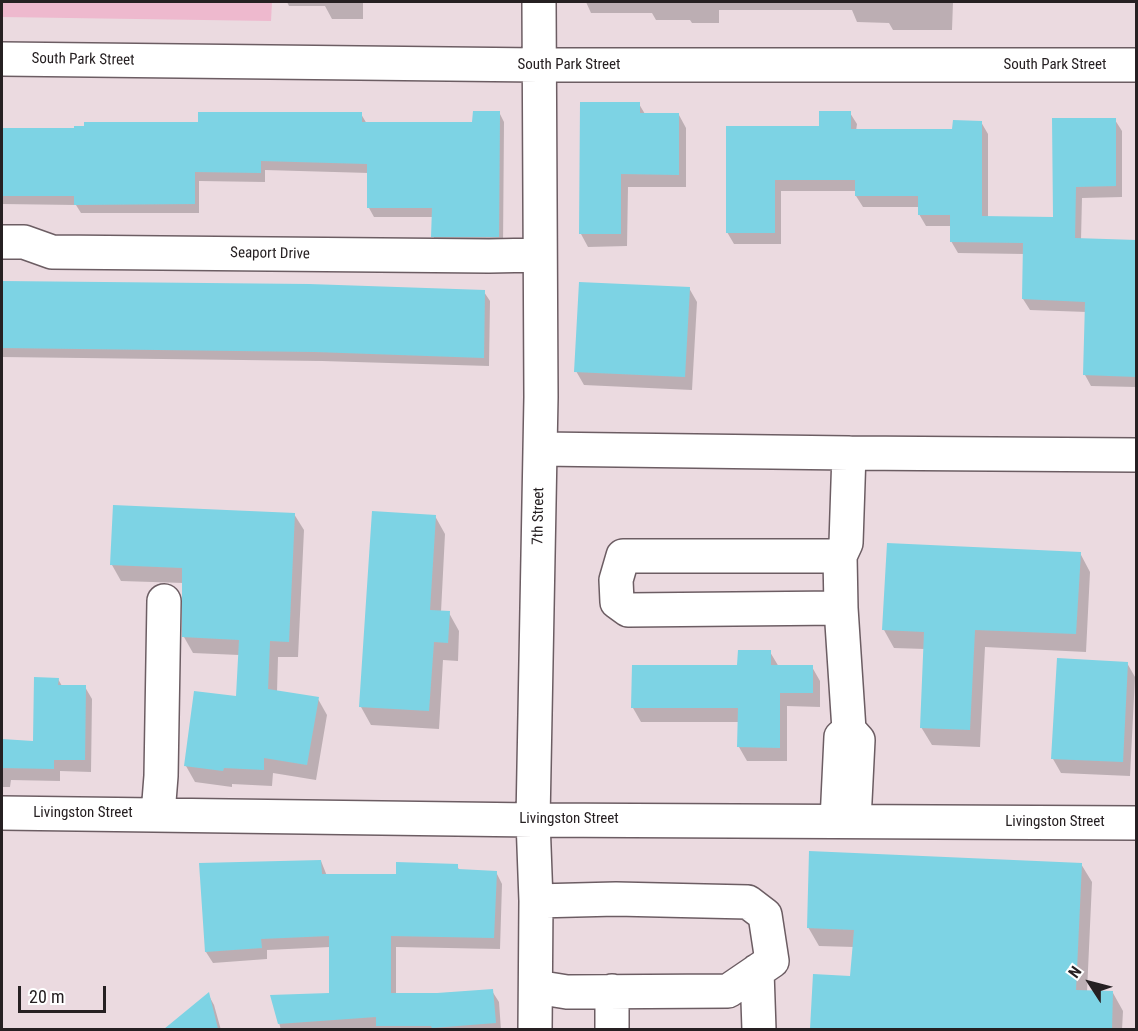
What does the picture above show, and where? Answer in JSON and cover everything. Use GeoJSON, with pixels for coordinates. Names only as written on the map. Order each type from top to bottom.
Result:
{"type":"FeatureCollection","features":[{"type":"Feature","properties":{"kind":"street","name":"7th Street"},"geometry":{"type":"LineString","coordinates":[[535,1029],[536,901],[533,820],[541,449],[539,2]]}},
{"type":"Feature","properties":{"kind":"street","name":"South Park Street"},"geometry":{"type":"LineString","coordinates":[[2,59],[538,65],[1137,65]]}},
{"type":"Feature","properties":{"kind":"street","name":"Seaport Drive"},"geometry":{"type":"LineString","coordinates":[[2,242],[24,242],[52,252],[540,255]]}},
{"type":"Feature","properties":{"kind":"street"},"geometry":{"type":"LineString","coordinates":[[541,449],[1137,454]]}},
{"type":"Feature","properties":{"kind":"street"},"geometry":{"type":"LineString","coordinates":[[845,821],[858,740],[849,730],[841,608],[840,556],[846,543],[849,453]]}},
{"type":"Feature","properties":{"kind":"street"},"geometry":{"type":"LineString","coordinates":[[840,556],[622,555],[616,580],[617,602],[628,609],[841,608]]}},
{"type":"Feature","properties":{"kind":"street"},"geometry":{"type":"LineString","coordinates":[[158,814],[161,776],[164,601]]}},
{"type":"Feature","properties":{"kind":"street","name":"Livingston Street"},"geometry":{"type":"LineString","coordinates":[[2,813],[533,820],[1137,823]]}},
{"type":"Feature","properties":{"kind":"street"},"geometry":{"type":"LineString","coordinates":[[536,901],[616,899],[748,902],[765,915],[772,961],[728,991],[567,992],[536,987]]}},
{"type":"Feature","properties":{"kind":"street"},"geometry":{"type":"LineString","coordinates":[[757,971],[759,1029]]}},
{"type":"Feature","properties":{"kind":"street"},"geometry":{"type":"LineString","coordinates":[[612,991],[612,1029]]}},
{"type":"Feature","properties":{"kind":"shaded area"},"geometry":{"type":"Polygon","coordinates":[[[2,2],[272,2],[271,21],[2,17],[2,2]]]}},
{"type":"Feature","properties":{"kind":"building"},"geometry":{"type":"Polygon","coordinates":[[[580,102],[640,102],[640,113],[679,113],[679,175],[621,174],[621,234],[579,234],[580,102]]]}},
{"type":"Feature","properties":{"kind":"building"},"geometry":{"type":"Polygon","coordinates":[[[473,111],[500,111],[499,237],[431,237],[432,208],[367,208],[367,164],[261,161],[261,173],[195,172],[195,204],[74,205],[74,196],[2,196],[2,128],[74,128],[74,126],[84,126],[84,122],[198,122],[198,112],[362,112],[362,122],[472,122],[473,111]]]}},
{"type":"Feature","properties":{"kind":"building"},"geometry":{"type":"Polygon","coordinates":[[[819,111],[851,111],[851,129],[952,129],[953,120],[982,121],[982,216],[1053,217],[1052,118],[1116,118],[1116,186],[1076,187],[1075,238],[1137,240],[1137,377],[1083,375],[1085,302],[1022,299],[1023,243],[950,242],[950,215],[918,215],[918,196],[855,196],[855,180],[775,180],[775,233],[726,233],[726,126],[819,126],[819,111]]]}},
{"type":"Feature","properties":{"kind":"building"},"geometry":{"type":"Polygon","coordinates":[[[2,281],[309,284],[485,290],[484,358],[315,352],[2,348],[2,281]]]}},
{"type":"Feature","properties":{"kind":"building"},"geometry":{"type":"Polygon","coordinates":[[[579,282],[690,287],[685,377],[574,372],[579,282]]]}},
{"type":"Feature","properties":{"kind":"building"},"geometry":{"type":"Polygon","coordinates":[[[113,505],[295,513],[289,642],[270,641],[268,689],[319,697],[307,765],[264,758],[264,770],[224,768],[223,771],[184,766],[194,691],[236,696],[239,640],[182,637],[182,568],[110,565],[113,505]]]}},
{"type":"Feature","properties":{"kind":"building"},"geometry":{"type":"Polygon","coordinates":[[[372,511],[436,515],[430,610],[450,611],[448,643],[434,642],[429,711],[359,707],[372,511]]]}},
{"type":"Feature","properties":{"kind":"building"},"geometry":{"type":"Polygon","coordinates":[[[887,543],[1081,552],[1076,634],[975,630],[970,730],[920,728],[924,632],[882,630],[887,543]]]}},
{"type":"Feature","properties":{"kind":"building"},"geometry":{"type":"Polygon","coordinates":[[[738,650],[771,650],[771,665],[813,665],[813,693],[780,693],[780,748],[737,747],[738,708],[631,708],[632,665],[737,665],[738,650]]]}},
{"type":"Feature","properties":{"kind":"building"},"geometry":{"type":"Polygon","coordinates":[[[1057,658],[1128,662],[1123,762],[1051,759],[1057,658]]]}},
{"type":"Feature","properties":{"kind":"building"},"geometry":{"type":"Polygon","coordinates":[[[34,677],[59,678],[58,685],[86,685],[85,760],[54,760],[54,769],[2,768],[2,739],[33,741],[34,677]]]}},
{"type":"Feature","properties":{"kind":"building"},"geometry":{"type":"Polygon","coordinates":[[[809,851],[1082,863],[1076,990],[1113,991],[1112,1029],[810,1029],[813,974],[850,976],[854,930],[807,928],[809,851]]]}},
{"type":"Feature","properties":{"kind":"building"},"geometry":{"type":"Polygon","coordinates":[[[321,860],[322,874],[396,874],[396,862],[458,864],[458,869],[497,871],[494,938],[391,936],[391,993],[437,993],[493,989],[496,1023],[432,1028],[431,1026],[376,1026],[376,1017],[278,1024],[270,995],[329,993],[329,936],[261,939],[262,948],[205,952],[199,863],[321,860]]]}},
{"type":"Feature","properties":{"kind":"building"},"geometry":{"type":"Polygon","coordinates":[[[209,992],[218,1029],[164,1029],[209,992]]]}}]}
